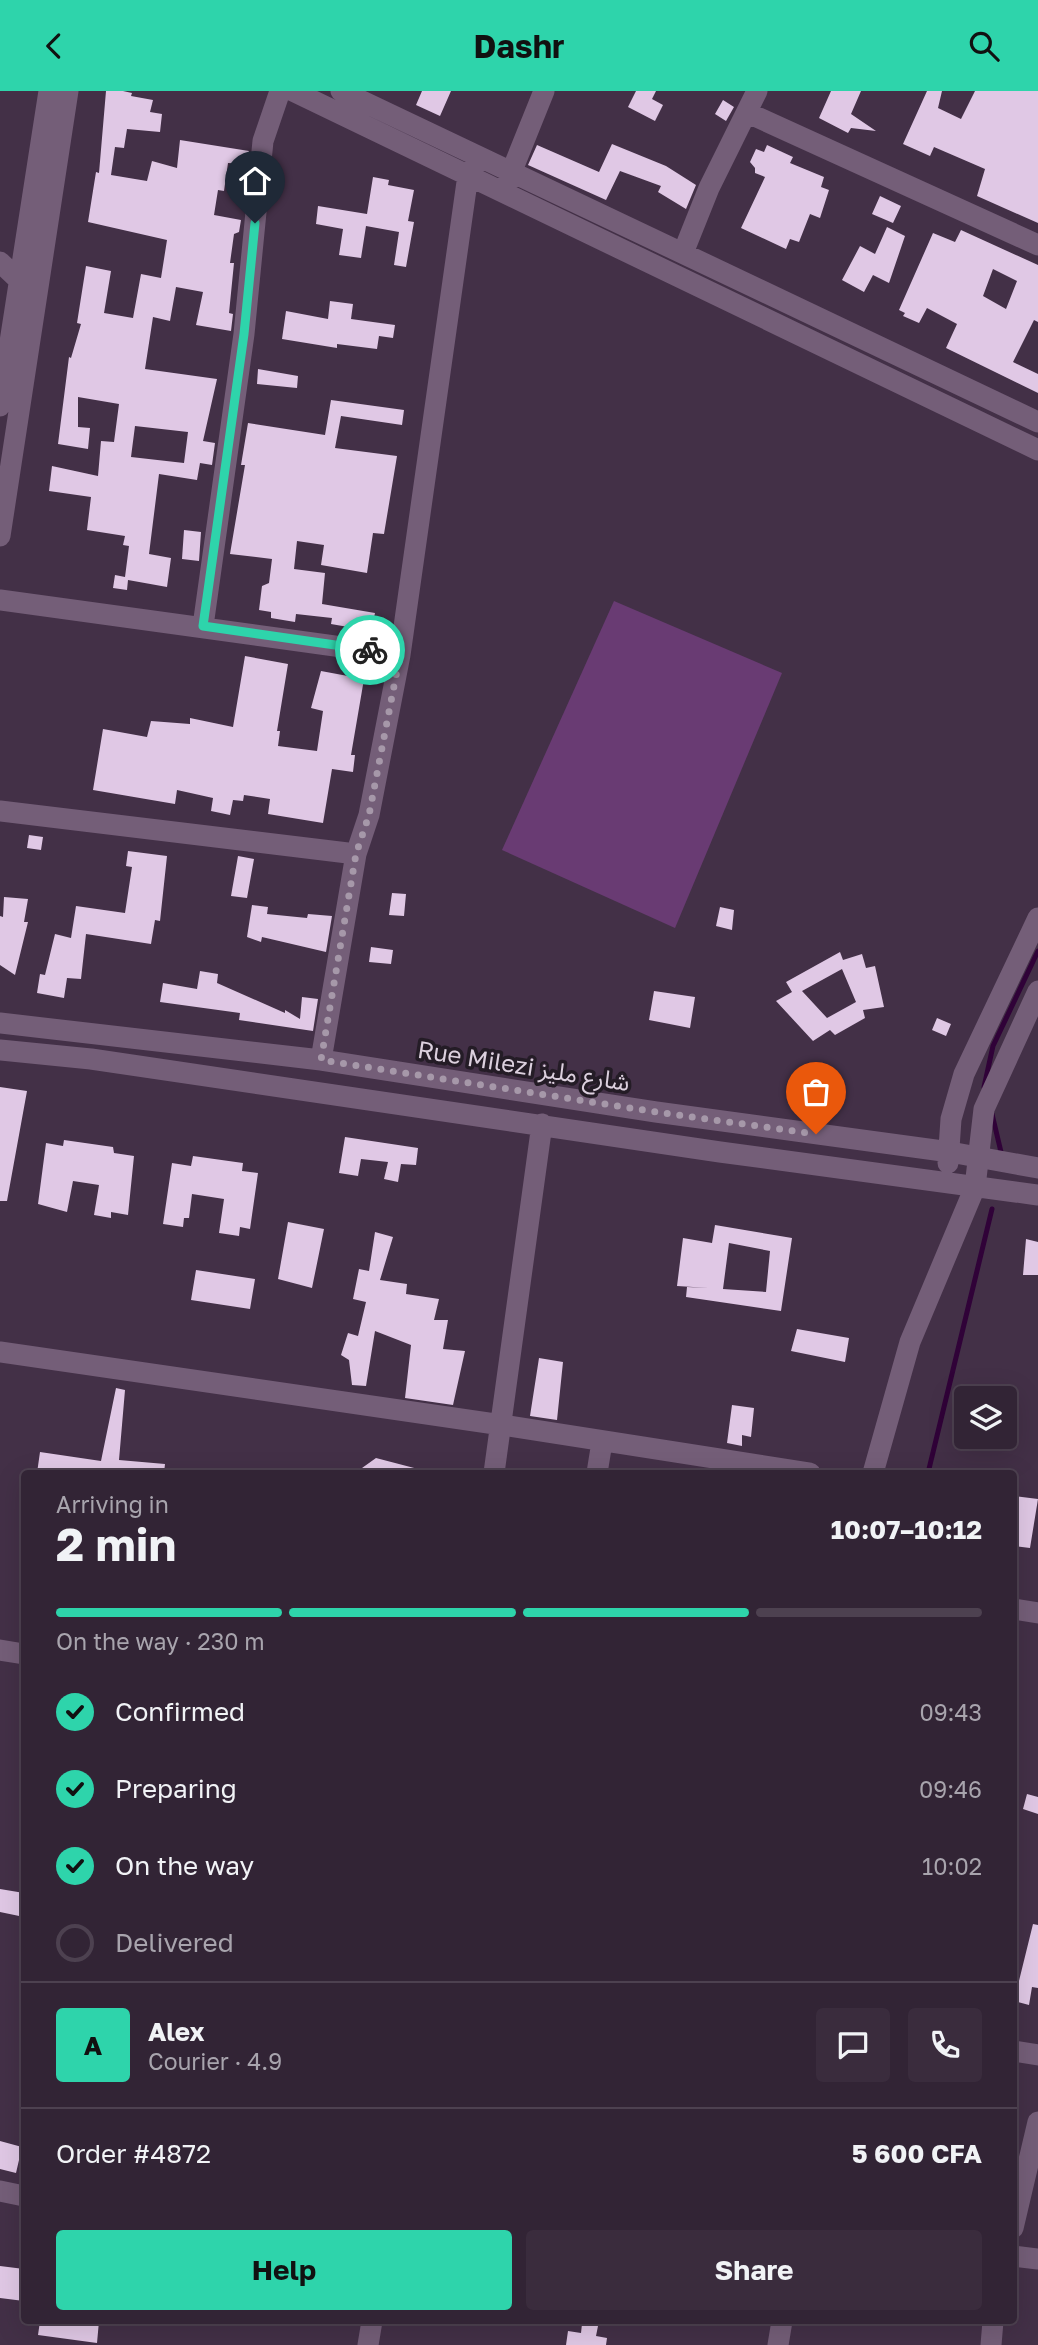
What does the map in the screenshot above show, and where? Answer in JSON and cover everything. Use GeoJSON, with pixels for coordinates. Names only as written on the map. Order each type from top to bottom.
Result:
{"type":"FeatureCollection","features":[{"type":"Feature","properties":{"kind":"street"},"geometry":{"type":"LineString","coordinates":[[0,406],[49,91]]}},
{"type":"Feature","properties":{"kind":"street"},"geometry":{"type":"LineString","coordinates":[[0,536],[68,91]]}},
{"type":"Feature","properties":{"kind":"street"},"geometry":{"type":"LineString","coordinates":[[203,626],[244,334],[263,141],[280,91]]}},
{"type":"Feature","properties":{"kind":"street"},"geometry":{"type":"LineString","coordinates":[[293,91],[1038,450]]}},
{"type":"Feature","properties":{"kind":"street"},"geometry":{"type":"LineString","coordinates":[[341,91],[1038,422]]}},
{"type":"Feature","properties":{"kind":"street"},"geometry":{"type":"LineString","coordinates":[[504,193],[544,91]]}},
{"type":"Feature","properties":{"kind":"street"},"geometry":{"type":"LineString","coordinates":[[683,253],[709,188],[757,91]]}},
{"type":"Feature","properties":{"kind":"street"},"geometry":{"type":"LineString","coordinates":[[748,113],[1038,245]]}},
{"type":"Feature","properties":{"kind":"street"},"geometry":{"type":"LineString","coordinates":[[321,1060],[356,854],[372,802],[400,655],[468,176],[479,157]]}},
{"type":"Feature","properties":{"kind":"street"},"geometry":{"type":"LineString","coordinates":[[0,263],[21,282]]}},
{"type":"Feature","properties":{"kind":"street"},"geometry":{"type":"LineString","coordinates":[[0,600],[400,655]]}},
{"type":"Feature","properties":{"kind":"street"},"geometry":{"type":"LineString","coordinates":[[0,811],[356,854]]}},
{"type":"Feature","properties":{"kind":"street"},"geometry":{"type":"LineString","coordinates":[[945,1182],[950,1152],[951,1119],[964,1074],[1038,918]]}},
{"type":"Feature","properties":{"kind":"street"},"geometry":{"type":"LineString","coordinates":[[874,1470],[910,1342],[975,1187],[981,1157],[984,1109],[1038,991]]}},
{"type":"Feature","properties":{"kind":"street","name":"Rue Milezi شارع مليز"},"geometry":{"type":"LineString","coordinates":[[0,1023],[321,1060],[656,1112],[950,1152],[1038,1168]]}},
{"type":"Feature","properties":{"kind":"street"},"geometry":{"type":"LineString","coordinates":[[0,1050],[91,1059],[383,1104],[1038,1195]]}},
{"type":"Feature","properties":{"kind":"street"},"geometry":{"type":"LineString","coordinates":[[494,1470],[542,1124]]}},
{"type":"Feature","properties":{"kind":"street"},"geometry":{"type":"LineString","coordinates":[[0,1352],[790,1470]]}},
{"type":"Feature","properties":{"kind":"street"},"geometry":{"type":"LineString","coordinates":[[597,1470],[602,1441]]}},
{"type":"Feature","properties":{"kind":"street"},"geometry":{"type":"LineString","coordinates":[[1017,1610],[1038,1613]]}},
{"type":"Feature","properties":{"kind":"street"},"geometry":{"type":"LineString","coordinates":[[0,1650],[21,1654]]}},
{"type":"Feature","properties":{"kind":"street"},"geometry":{"type":"LineString","coordinates":[[1017,2052],[1038,2055]]}},
{"type":"Feature","properties":{"kind":"street"},"geometry":{"type":"LineString","coordinates":[[1017,2211],[1038,2122]]}},
{"type":"Feature","properties":{"kind":"street"},"geometry":{"type":"LineString","coordinates":[[0,2191],[21,2195]]}},
{"type":"Feature","properties":{"kind":"street"},"geometry":{"type":"LineString","coordinates":[[1017,2256],[1038,2259]]}},
{"type":"Feature","properties":{"kind":"street"},"geometry":{"type":"LineString","coordinates":[[368,2345],[372,2324]]}},
{"type":"Feature","properties":{"kind":"street"},"geometry":{"type":"LineString","coordinates":[[778,2345],[782,2324]]}},
{"type":"Feature","properties":{"kind":"street"},"geometry":{"type":"LineString","coordinates":[[991,2345],[993,2324]]}},
{"type":"Feature","properties":{"kind":"shaded area"},"geometry":{"type":"Polygon","coordinates":[[[614,601],[782,673],[675,928],[502,850],[614,601]]]}},
{"type":"Feature","properties":{"kind":"building"},"geometry":{"type":"Polygon","coordinates":[[[106,91],[123,91],[132,93],[131,96],[153,100],[150,112],[162,114],[160,132],[127,129],[124,148],[115,147],[111,175],[147,181],[152,161],[177,168],[180,140],[249,151],[248,164],[228,163],[224,191],[218,190],[214,215],[241,220],[239,232],[234,234],[230,263],[234,263],[229,313],[233,314],[231,331],[196,325],[203,292],[176,287],[170,321],[153,317],[145,369],[217,379],[203,441],[215,443],[212,465],[200,463],[197,480],[159,474],[149,554],[171,558],[167,587],[128,580],[127,590],[113,588],[115,575],[125,577],[129,546],[123,545],[125,536],[87,530],[91,497],[49,491],[52,466],[98,476],[101,441],[114,442],[119,404],[78,397],[78,427],[90,428],[88,449],[58,444],[69,357],[71,358],[81,324],[77,323],[86,266],[111,271],[104,313],[133,318],[141,274],[161,278],[167,240],[88,222],[96,172],[99,173],[106,91]],[[135,426],[131,457],[184,463],[188,432],[135,426]]]}},
{"type":"Feature","properties":{"kind":"building"},"geometry":{"type":"Polygon","coordinates":[[[422,91],[451,91],[440,116],[416,105],[422,91]]]}},
{"type":"Feature","properties":{"kind":"building"},"geometry":{"type":"Polygon","coordinates":[[[636,91],[656,91],[652,99],[663,105],[655,121],[628,107],[636,91]]]}},
{"type":"Feature","properties":{"kind":"building"},"geometry":{"type":"Polygon","coordinates":[[[831,91],[861,91],[851,114],[876,131],[851,128],[848,133],[819,118],[831,91]]]}},
{"type":"Feature","properties":{"kind":"building"},"geometry":{"type":"Polygon","coordinates":[[[927,91],[942,91],[938,108],[961,119],[975,91],[1038,91],[1038,223],[977,196],[985,169],[934,147],[930,156],[903,144],[927,91]]]}},
{"type":"Feature","properties":{"kind":"building"},"geometry":{"type":"Polygon","coordinates":[[[723,100],[734,107],[726,121],[715,114],[723,100]]]}},
{"type":"Feature","properties":{"kind":"building"},"geometry":{"type":"Polygon","coordinates":[[[612,144],[666,166],[696,185],[686,209],[658,192],[661,186],[620,171],[606,200],[528,165],[537,145],[599,172],[612,144]]]}},
{"type":"Feature","properties":{"kind":"building"},"geometry":{"type":"Polygon","coordinates":[[[767,145],[793,157],[790,163],[824,177],[821,187],[829,190],[820,218],[810,214],[799,242],[790,239],[786,249],[741,228],[765,177],[755,173],[750,162],[756,149],[764,152],[767,145]]]}},
{"type":"Feature","properties":{"kind":"building"},"geometry":{"type":"Polygon","coordinates":[[[373,177],[389,180],[388,185],[414,190],[408,221],[414,222],[406,267],[394,265],[399,232],[366,226],[361,258],[339,255],[343,229],[316,224],[318,206],[367,214],[373,177]]]}},
{"type":"Feature","properties":{"kind":"building"},"geometry":{"type":"Polygon","coordinates":[[[880,196],[901,206],[893,223],[872,214],[880,196]]]}},
{"type":"Feature","properties":{"kind":"building"},"geometry":{"type":"Polygon","coordinates":[[[887,227],[905,236],[889,283],[873,275],[864,292],[842,280],[860,246],[875,254],[887,227]]]}},
{"type":"Feature","properties":{"kind":"building"},"geometry":{"type":"Polygon","coordinates":[[[961,230],[1038,265],[1038,322],[1034,320],[1013,362],[1038,374],[1038,393],[946,348],[957,324],[927,308],[919,323],[903,316],[905,313],[899,310],[933,233],[955,242],[961,230]],[[993,269],[983,296],[1006,309],[1017,281],[993,269]]]}},
{"type":"Feature","properties":{"kind":"building"},"geometry":{"type":"Polygon","coordinates":[[[330,301],[353,304],[351,319],[395,325],[393,338],[379,336],[377,349],[337,344],[337,348],[282,339],[286,311],[328,319],[330,301]]]}},
{"type":"Feature","properties":{"kind":"building"},"geometry":{"type":"Polygon","coordinates":[[[258,369],[298,376],[297,388],[257,384],[258,369]]]}},
{"type":"Feature","properties":{"kind":"building"},"geometry":{"type":"Polygon","coordinates":[[[331,400],[404,410],[402,425],[341,416],[335,448],[397,456],[384,534],[373,533],[367,573],[321,565],[324,545],[297,541],[294,569],[325,573],[322,604],[375,613],[371,631],[331,624],[332,618],[296,614],[295,622],[271,618],[271,612],[259,610],[262,586],[269,583],[272,559],[230,554],[245,465],[241,465],[248,423],[325,435],[331,400]]]}},
{"type":"Feature","properties":{"kind":"building"},"geometry":{"type":"Polygon","coordinates":[[[184,530],[201,532],[199,561],[182,559],[184,530]]]}},
{"type":"Feature","properties":{"kind":"building"},"geometry":{"type":"Polygon","coordinates":[[[245,656],[288,664],[277,731],[280,731],[278,746],[317,751],[323,711],[311,708],[321,671],[364,679],[351,755],[355,755],[353,772],[332,769],[323,823],[268,814],[270,799],[244,795],[243,801],[233,800],[230,815],[211,811],[213,798],[177,790],[175,804],[93,790],[103,729],[147,737],[151,721],[190,724],[190,718],[233,727],[245,656]]]}},
{"type":"Feature","properties":{"kind":"building"},"geometry":{"type":"Polygon","coordinates":[[[29,835],[43,837],[41,850],[27,848],[29,835]]]}},
{"type":"Feature","properties":{"kind":"building"},"geometry":{"type":"Polygon","coordinates":[[[128,851],[167,856],[160,921],[155,920],[151,944],[86,934],[81,979],[67,978],[64,998],[37,993],[40,974],[45,975],[55,934],[71,938],[76,906],[125,913],[132,867],[126,866],[128,851]]]}},
{"type":"Feature","properties":{"kind":"building"},"geometry":{"type":"Polygon","coordinates":[[[238,856],[254,859],[247,898],[231,896],[238,856]]]}},
{"type":"Feature","properties":{"kind":"building"},"geometry":{"type":"Polygon","coordinates":[[[392,893],[406,894],[404,916],[389,915],[392,893]]]}},
{"type":"Feature","properties":{"kind":"building"},"geometry":{"type":"Polygon","coordinates":[[[4,897],[28,899],[24,922],[28,922],[15,975],[0,965],[0,916],[3,917],[4,897]]]}},
{"type":"Feature","properties":{"kind":"building"},"geometry":{"type":"Polygon","coordinates":[[[252,905],[268,907],[267,914],[307,918],[308,914],[332,916],[326,952],[262,937],[261,942],[247,937],[252,905]]]}},
{"type":"Feature","properties":{"kind":"building"},"geometry":{"type":"Polygon","coordinates":[[[720,907],[734,910],[732,930],[716,926],[720,907]]]}},
{"type":"Feature","properties":{"kind":"building"},"geometry":{"type":"Polygon","coordinates":[[[371,947],[393,950],[391,964],[369,962],[371,947]]]}},
{"type":"Feature","properties":{"kind":"building"},"geometry":{"type":"Polygon","coordinates":[[[840,952],[843,960],[862,954],[866,968],[875,966],[884,1007],[863,1010],[865,1018],[835,1035],[830,1030],[813,1041],[776,1001],[792,992],[786,982],[840,952]],[[842,969],[802,991],[827,1018],[856,1002],[842,969]]]}},
{"type":"Feature","properties":{"kind":"building"},"geometry":{"type":"Polygon","coordinates":[[[200,971],[218,974],[217,983],[285,1013],[285,1010],[300,1019],[302,997],[318,999],[313,1031],[239,1020],[240,1013],[160,1002],[163,983],[197,989],[200,971]]]}},
{"type":"Feature","properties":{"kind":"building"},"geometry":{"type":"Polygon","coordinates":[[[654,991],[695,997],[690,1028],[649,1020],[654,991]]]}},
{"type":"Feature","properties":{"kind":"building"},"geometry":{"type":"Polygon","coordinates":[[[937,1018],[951,1024],[946,1036],[932,1030],[937,1018]]]}},
{"type":"Feature","properties":{"kind":"building"},"geometry":{"type":"Polygon","coordinates":[[[0,1087],[27,1091],[7,1201],[0,1201],[0,1087]]]}},
{"type":"Feature","properties":{"kind":"building"},"geometry":{"type":"Polygon","coordinates":[[[345,1137],[418,1148],[416,1165],[401,1164],[398,1182],[384,1179],[388,1162],[361,1159],[358,1176],[339,1173],[345,1137]]]}},
{"type":"Feature","properties":{"kind":"building"},"geometry":{"type":"Polygon","coordinates":[[[64,1140],[113,1147],[114,1153],[134,1156],[128,1215],[111,1212],[111,1218],[94,1215],[99,1185],[73,1181],[67,1212],[38,1204],[46,1143],[63,1146],[64,1140]]]}},
{"type":"Feature","properties":{"kind":"building"},"geometry":{"type":"Polygon","coordinates":[[[193,1156],[243,1163],[242,1171],[258,1173],[250,1229],[240,1227],[239,1236],[219,1233],[224,1199],[192,1194],[189,1218],[184,1218],[183,1227],[163,1224],[172,1163],[191,1166],[193,1156]]]}},
{"type":"Feature","properties":{"kind":"building"},"geometry":{"type":"Polygon","coordinates":[[[288,1222],[324,1229],[312,1288],[278,1279],[288,1222]]]}},
{"type":"Feature","properties":{"kind":"building"},"geometry":{"type":"Polygon","coordinates":[[[715,1225],[792,1238],[781,1311],[686,1297],[687,1287],[709,1288],[677,1286],[683,1238],[712,1243],[715,1225]],[[729,1243],[723,1289],[766,1292],[770,1251],[729,1243]]]}},
{"type":"Feature","properties":{"kind":"building"},"geometry":{"type":"Polygon","coordinates":[[[375,1232],[393,1237],[380,1280],[407,1284],[406,1294],[439,1299],[434,1320],[448,1320],[443,1349],[465,1351],[453,1405],[405,1398],[411,1345],[375,1331],[366,1386],[352,1385],[349,1360],[341,1355],[348,1333],[358,1336],[366,1302],[353,1299],[359,1269],[369,1271],[375,1232]]]}},
{"type":"Feature","properties":{"kind":"building"},"geometry":{"type":"Polygon","coordinates":[[[1026,1239],[1038,1242],[1038,1275],[1023,1275],[1026,1239]]]}},
{"type":"Feature","properties":{"kind":"building"},"geometry":{"type":"Polygon","coordinates":[[[196,1270],[255,1279],[250,1309],[191,1300],[196,1270]]]}},
{"type":"Feature","properties":{"kind":"building"},"geometry":{"type":"Polygon","coordinates":[[[797,1329],[849,1338],[845,1362],[791,1351],[797,1329]]]}},
{"type":"Feature","properties":{"kind":"building"},"geometry":{"type":"Polygon","coordinates":[[[539,1358],[563,1362],[557,1420],[530,1416],[539,1358]]]}},
{"type":"Feature","properties":{"kind":"building"},"geometry":{"type":"Polygon","coordinates":[[[116,1388],[125,1390],[119,1460],[165,1464],[164,1470],[37,1470],[40,1452],[101,1461],[116,1388]]]}},
{"type":"Feature","properties":{"kind":"building"},"geometry":{"type":"Polygon","coordinates":[[[732,1405],[754,1408],[751,1437],[742,1435],[742,1446],[727,1443],[732,1405]]]}},
{"type":"Feature","properties":{"kind":"building"},"geometry":{"type":"Polygon","coordinates":[[[376,1458],[418,1469],[418,1470],[359,1470],[376,1458]]]}},
{"type":"Feature","properties":{"kind":"building"},"geometry":{"type":"Polygon","coordinates":[[[1017,1496],[1038,1499],[1030,1548],[1017,1546],[1017,1496]]]}},
{"type":"Feature","properties":{"kind":"building"},"geometry":{"type":"Polygon","coordinates":[[[1027,1794],[1038,1797],[1038,1814],[1023,1809],[1027,1794]]]}},
{"type":"Feature","properties":{"kind":"building"},"geometry":{"type":"Polygon","coordinates":[[[0,1889],[21,1892],[21,1916],[0,1912],[0,1889]]]}},
{"type":"Feature","properties":{"kind":"building"},"geometry":{"type":"Polygon","coordinates":[[[1033,1924],[1038,1925],[1038,1988],[1032,1987],[1029,2005],[1017,2002],[1017,1989],[1033,1924]]]}},
{"type":"Feature","properties":{"kind":"building"},"geometry":{"type":"Polygon","coordinates":[[[0,2141],[21,2147],[16,2173],[0,2169],[0,2141]]]}},
{"type":"Feature","properties":{"kind":"building"},"geometry":{"type":"Polygon","coordinates":[[[0,2266],[21,2269],[21,2301],[0,2298],[0,2266]]]}},
{"type":"Feature","properties":{"kind":"building"},"geometry":{"type":"Polygon","coordinates":[[[40,2324],[99,2324],[97,2343],[38,2335],[40,2324]]]}},
{"type":"Feature","properties":{"kind":"building"},"geometry":{"type":"Polygon","coordinates":[[[582,2324],[598,2326],[596,2336],[607,2338],[606,2345],[566,2345],[568,2331],[581,2333],[582,2324]]]}},
{"type":"Feature","properties":{"kind":"waterway"},"geometry":{"type":"LineString","coordinates":[[984,1087],[993,1046],[1038,951]]}},
{"type":"Feature","properties":{"kind":"waterway"},"geometry":{"type":"LineString","coordinates":[[992,1114],[1001,1152]]}},
{"type":"Feature","properties":{"kind":"waterway"},"geometry":{"type":"LineString","coordinates":[[929,1470],[992,1209]]}},
{"type":"Feature","properties":{"kind":"way so far"},"geometry":{"type":"LineString","coordinates":[[370,650],[400,655],[369,815],[356,854],[321,1060],[816,1134]]}},
{"type":"Feature","properties":{"kind":"route"},"geometry":{"type":"LineString","coordinates":[[255,223],[244,334],[203,626],[370,650]]}}]}
